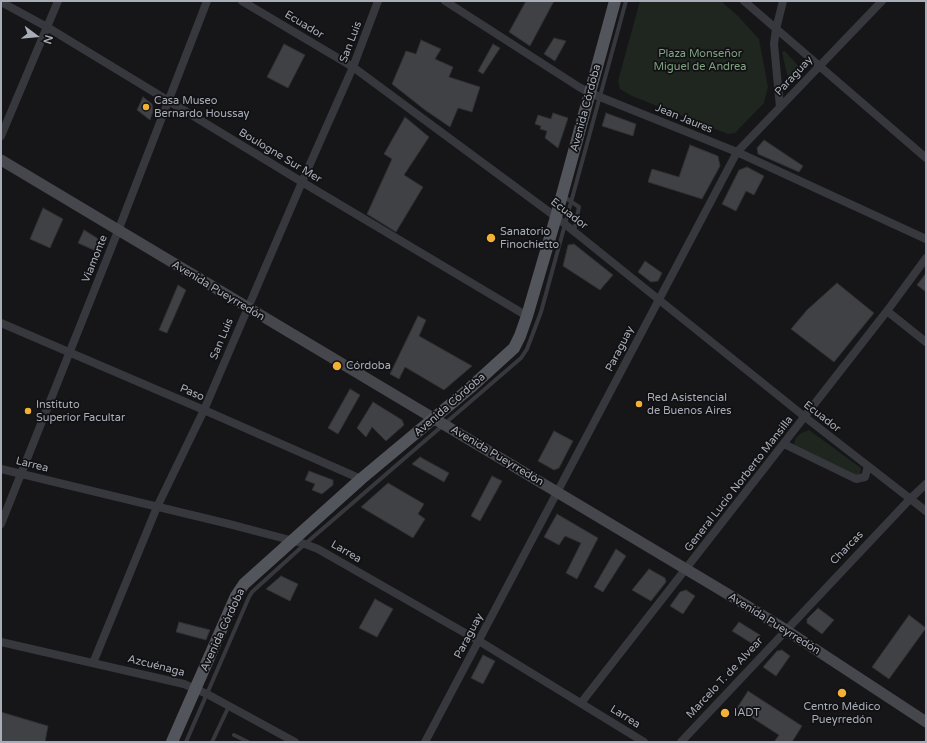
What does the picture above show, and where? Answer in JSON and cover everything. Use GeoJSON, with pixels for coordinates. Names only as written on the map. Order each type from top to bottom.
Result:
{"type":"FeatureCollection","features":[{"type":"Feature","properties":{"kind":"main road","name":"Avenida Córdoba"},"geometry":{"type":"LineString","coordinates":[[172,742],[240,590],[253,575],[361,479],[439,422],[514,348],[520,336],[560,220],[595,95],[615,1]]}},
{"type":"Feature","properties":{"kind":"main road","name":"Avenida Pueyrredón"},"geometry":{"type":"LineString","coordinates":[[1,160],[248,309],[686,569],[786,630],[926,722]]}},
{"type":"Feature","properties":{"kind":"street"},"geometry":{"type":"LineString","coordinates":[[1,136],[58,1]]}},
{"type":"Feature","properties":{"kind":"street","name":"Viamonte"},"geometry":{"type":"LineString","coordinates":[[1,524],[118,231],[207,1]]}},
{"type":"Feature","properties":{"kind":"street","name":"Ecuador"},"geometry":{"type":"LineString","coordinates":[[242,1],[353,67],[560,220],[805,417],[926,511]]}},
{"type":"Feature","properties":{"kind":"street","name":"San Luis"},"geometry":{"type":"LineString","coordinates":[[93,663],[157,507],[204,410],[353,67],[378,1]]}},
{"type":"Feature","properties":{"kind":"street","name":"Jean Jaures"},"geometry":{"type":"LineString","coordinates":[[445,1],[579,87],[595,95],[736,152],[926,239]]}},
{"type":"Feature","properties":{"kind":"street"},"geometry":{"type":"LineString","coordinates":[[744,1],[926,158]]}},
{"type":"Feature","properties":{"kind":"street"},"geometry":{"type":"LineString","coordinates":[[780,107],[774,44],[783,1]]}},
{"type":"Feature","properties":{"kind":"street","name":"Paraguay"},"geometry":{"type":"LineString","coordinates":[[425,742],[558,493],[658,298],[736,152],[882,1]]}},
{"type":"Feature","properties":{"kind":"street","name":"Boulogne Sur Mer"},"geometry":{"type":"LineString","coordinates":[[1,2],[47,27],[526,316]]}},
{"type":"Feature","properties":{"kind":"street","name":"General Lucio Norberto Mansilla"},"geometry":{"type":"LineString","coordinates":[[581,703],[805,417],[926,258]]}},
{"type":"Feature","properties":{"kind":"street"},"geometry":{"type":"LineString","coordinates":[[887,311],[926,342]]}},
{"type":"Feature","properties":{"kind":"street","name":"Paso"},"geometry":{"type":"LineString","coordinates":[[1,323],[361,479]]}},
{"type":"Feature","properties":{"kind":"street"},"geometry":{"type":"LineString","coordinates":[[784,444],[856,479],[865,477],[868,466]]}},
{"type":"Feature","properties":{"kind":"street","name":"Larrea"},"geometry":{"type":"LineString","coordinates":[[1,469],[292,540],[318,548],[479,641],[644,742]]}},
{"type":"Feature","properties":{"kind":"street","name":"Charcas"},"geometry":{"type":"LineString","coordinates":[[786,630],[926,484]]}},
{"type":"Feature","properties":{"kind":"street","name":"Marcelo T. de Alvear"},"geometry":{"type":"LineString","coordinates":[[681,742],[786,630]]}},
{"type":"Feature","properties":{"kind":"street","name":"Azcuénaga"},"geometry":{"type":"LineString","coordinates":[[1,642],[184,684],[207,694],[296,742]]}},
{"type":"Feature","properties":{"kind":"lane","name":"Avenida Córdoba"},"geometry":{"type":"LineString","coordinates":[[595,95],[626,1]]}},
{"type":"Feature","properties":{"kind":"lane"},"geometry":{"type":"LineString","coordinates":[[566,198],[579,207],[574,231]]}},
{"type":"Feature","properties":{"kind":"lane","name":"Avenida Córdoba"},"geometry":{"type":"LineString","coordinates":[[186,742],[249,597],[258,586],[374,485],[439,422],[521,358],[527,349],[541,312],[560,220]]}},
{"type":"Feature","properties":{"kind":"lane","name":"Paso"},"geometry":{"type":"LineString","coordinates":[[361,479],[374,485]]}},
{"type":"Feature","properties":{"kind":"lane"},"geometry":{"type":"LineString","coordinates":[[212,742],[229,706]]}},
{"type":"Feature","properties":{"kind":"lane"},"geometry":{"type":"LineString","coordinates":[[234,735],[248,742]]}},
{"type":"Feature","properties":{"kind":"green space","name":"Plaza Monseñor Miguel de Andrea"},"geometry":{"type":"Polygon","coordinates":[[[640,1],[721,1],[739,17],[759,39],[768,87],[764,103],[735,133],[728,134],[632,96],[620,89],[618,81],[640,1]]]}},
{"type":"Feature","properties":{"kind":"green space"},"geometry":{"type":"Polygon","coordinates":[[[785,51],[800,68],[789,83],[782,52],[785,51]]]}},
{"type":"Feature","properties":{"kind":"green space"},"geometry":{"type":"Polygon","coordinates":[[[809,430],[861,468],[860,474],[858,476],[793,447],[796,438],[801,433],[809,430]]]}},
{"type":"Feature","properties":{"kind":"building"},"geometry":{"type":"Polygon","coordinates":[[[526,1],[554,1],[530,46],[509,32],[526,1]]]}},
{"type":"Feature","properties":{"kind":"building"},"geometry":{"type":"Polygon","coordinates":[[[554,38],[566,41],[555,61],[544,54],[554,38]]]}},
{"type":"Feature","properties":{"kind":"building"},"geometry":{"type":"Polygon","coordinates":[[[421,40],[441,49],[435,59],[453,67],[449,77],[480,87],[472,112],[458,108],[450,127],[425,110],[392,84],[406,51],[416,54],[421,40]]]}},
{"type":"Feature","properties":{"kind":"building"},"geometry":{"type":"Polygon","coordinates":[[[284,44],[305,55],[288,88],[267,77],[284,44]]]}},
{"type":"Feature","properties":{"kind":"building"},"geometry":{"type":"Polygon","coordinates":[[[493,44],[500,48],[483,74],[478,71],[493,44]]]}},
{"type":"Feature","properties":{"kind":"building","name":"Casa Museo Bernardo Houssay"},"geometry":{"type":"Polygon","coordinates":[[[143,97],[152,104],[153,111],[150,120],[137,110],[143,97]]]}},
{"type":"Feature","properties":{"kind":"building"},"geometry":{"type":"Polygon","coordinates":[[[553,113],[568,118],[558,148],[545,138],[547,131],[540,129],[541,126],[535,124],[538,115],[551,119],[553,113]]]}},
{"type":"Feature","properties":{"kind":"building"},"geometry":{"type":"Polygon","coordinates":[[[606,113],[636,124],[633,136],[602,126],[606,113]]]}},
{"type":"Feature","properties":{"kind":"building"},"geometry":{"type":"Polygon","coordinates":[[[405,117],[429,137],[404,175],[423,187],[396,232],[367,214],[392,159],[384,154],[405,117]]]}},
{"type":"Feature","properties":{"kind":"building"},"geometry":{"type":"Polygon","coordinates":[[[764,140],[803,166],[799,172],[758,154],[757,148],[764,140]]]}},
{"type":"Feature","properties":{"kind":"building"},"geometry":{"type":"Polygon","coordinates":[[[690,145],[718,156],[720,166],[702,199],[648,182],[652,169],[679,177],[690,145]]]}},
{"type":"Feature","properties":{"kind":"building"},"geometry":{"type":"Polygon","coordinates":[[[747,167],[764,176],[754,195],[746,191],[736,211],[722,204],[739,170],[747,167]]]}},
{"type":"Feature","properties":{"kind":"building"},"geometry":{"type":"Polygon","coordinates":[[[43,208],[63,219],[50,248],[30,239],[43,208]]]}},
{"type":"Feature","properties":{"kind":"building"},"geometry":{"type":"Polygon","coordinates":[[[84,230],[97,238],[101,246],[98,252],[78,243],[84,230]]]}},
{"type":"Feature","properties":{"kind":"building"},"geometry":{"type":"Polygon","coordinates":[[[574,244],[613,275],[600,290],[563,266],[568,245],[574,244]]]}},
{"type":"Feature","properties":{"kind":"building"},"geometry":{"type":"Polygon","coordinates":[[[645,261],[662,273],[658,281],[651,282],[638,272],[645,261]]]}},
{"type":"Feature","properties":{"kind":"building"},"geometry":{"type":"Polygon","coordinates":[[[926,273],[926,292],[917,285],[926,273]]]}},
{"type":"Feature","properties":{"kind":"building"},"geometry":{"type":"Polygon","coordinates":[[[837,283],[874,313],[834,362],[791,329],[807,310],[837,283]]]}},
{"type":"Feature","properties":{"kind":"building"},"geometry":{"type":"Polygon","coordinates":[[[178,285],[186,290],[167,333],[159,330],[178,285]]]}},
{"type":"Feature","properties":{"kind":"building"},"geometry":{"type":"Polygon","coordinates":[[[418,316],[426,320],[419,336],[472,366],[444,390],[405,367],[399,379],[390,374],[418,316]]]}},
{"type":"Feature","properties":{"kind":"building"},"geometry":{"type":"Polygon","coordinates":[[[350,389],[360,395],[338,434],[328,428],[350,389]]]}},
{"type":"Feature","properties":{"kind":"building"},"geometry":{"type":"Polygon","coordinates":[[[373,402],[402,420],[404,425],[386,441],[372,427],[366,437],[357,428],[373,402]]]}},
{"type":"Feature","properties":{"kind":"building"},"geometry":{"type":"Polygon","coordinates":[[[554,431],[573,441],[559,468],[554,470],[538,461],[554,431]]]}},
{"type":"Feature","properties":{"kind":"building"},"geometry":{"type":"Polygon","coordinates":[[[420,457],[449,473],[444,482],[412,464],[420,457]]]}},
{"type":"Feature","properties":{"kind":"building"},"geometry":{"type":"Polygon","coordinates":[[[309,471],[333,480],[333,485],[322,494],[312,490],[315,484],[305,480],[309,471]]]}},
{"type":"Feature","properties":{"kind":"building"},"geometry":{"type":"Polygon","coordinates":[[[492,476],[502,481],[480,521],[471,516],[492,476]]]}},
{"type":"Feature","properties":{"kind":"building"},"geometry":{"type":"Polygon","coordinates":[[[388,483],[424,504],[418,514],[425,519],[413,538],[361,507],[388,483]]]}},
{"type":"Feature","properties":{"kind":"building"},"geometry":{"type":"Polygon","coordinates":[[[557,514],[598,538],[577,579],[566,573],[581,543],[565,536],[559,545],[544,537],[557,514]]]}},
{"type":"Feature","properties":{"kind":"building"},"geometry":{"type":"Polygon","coordinates":[[[616,549],[626,556],[603,592],[594,587],[616,549]]]}},
{"type":"Feature","properties":{"kind":"building"},"geometry":{"type":"Polygon","coordinates":[[[649,569],[665,578],[666,582],[651,601],[632,590],[649,569]]]}},
{"type":"Feature","properties":{"kind":"building"},"geometry":{"type":"Polygon","coordinates":[[[281,576],[298,584],[290,601],[266,589],[281,576]]]}},
{"type":"Feature","properties":{"kind":"building"},"geometry":{"type":"Polygon","coordinates":[[[686,590],[695,596],[683,614],[670,606],[680,592],[686,590]]]}},
{"type":"Feature","properties":{"kind":"building"},"geometry":{"type":"Polygon","coordinates":[[[375,599],[393,609],[377,637],[359,628],[375,599]]]}},
{"type":"Feature","properties":{"kind":"building"},"geometry":{"type":"Polygon","coordinates":[[[818,608],[834,620],[822,634],[807,623],[807,619],[818,608]]]}},
{"type":"Feature","properties":{"kind":"building"},"geometry":{"type":"Polygon","coordinates":[[[909,615],[926,628],[889,679],[872,667],[909,615]]]}},
{"type":"Feature","properties":{"kind":"building"},"geometry":{"type":"Polygon","coordinates":[[[179,622],[210,630],[206,640],[176,632],[179,622]]]}},
{"type":"Feature","properties":{"kind":"building"},"geometry":{"type":"Polygon","coordinates":[[[739,622],[760,635],[760,640],[756,646],[732,631],[739,622]]]}},
{"type":"Feature","properties":{"kind":"building"},"geometry":{"type":"Polygon","coordinates":[[[782,650],[790,656],[776,676],[763,667],[777,651],[782,650]]]}},
{"type":"Feature","properties":{"kind":"building"},"geometry":{"type":"Polygon","coordinates":[[[483,655],[495,661],[483,684],[471,678],[483,655]]]}},
{"type":"Feature","properties":{"kind":"building"},"geometry":{"type":"Polygon","coordinates":[[[748,691],[802,726],[792,742],[774,742],[779,735],[737,708],[748,691]]]}},
{"type":"Feature","properties":{"kind":"building"},"geometry":{"type":"Polygon","coordinates":[[[1,712],[48,726],[45,742],[1,742],[1,712]]]}},
{"type":"Feature","properties":{"kind":"place","name":"Casa Museo Bernardo Houssay"},"geometry":{"type":"Point","coordinates":[146,107]}},
{"type":"Feature","properties":{"kind":"place","name":"Sanatorio Finochietto"},"geometry":{"type":"Point","coordinates":[491,238]}},
{"type":"Feature","properties":{"kind":"place","name":"Córdoba"},"geometry":{"type":"Point","coordinates":[337,366]}},
{"type":"Feature","properties":{"kind":"place","name":"Red Asistencial de Buenos Aires"},"geometry":{"type":"Point","coordinates":[639,404]}},
{"type":"Feature","properties":{"kind":"place","name":"Instituto Superior Facultar"},"geometry":{"type":"Point","coordinates":[28,411]}},
{"type":"Feature","properties":{"kind":"place","name":"Centro Médico Pueyrredón"},"geometry":{"type":"Point","coordinates":[842,693]}},
{"type":"Feature","properties":{"kind":"place","name":"IADT"},"geometry":{"type":"Point","coordinates":[725,713]}}]}
